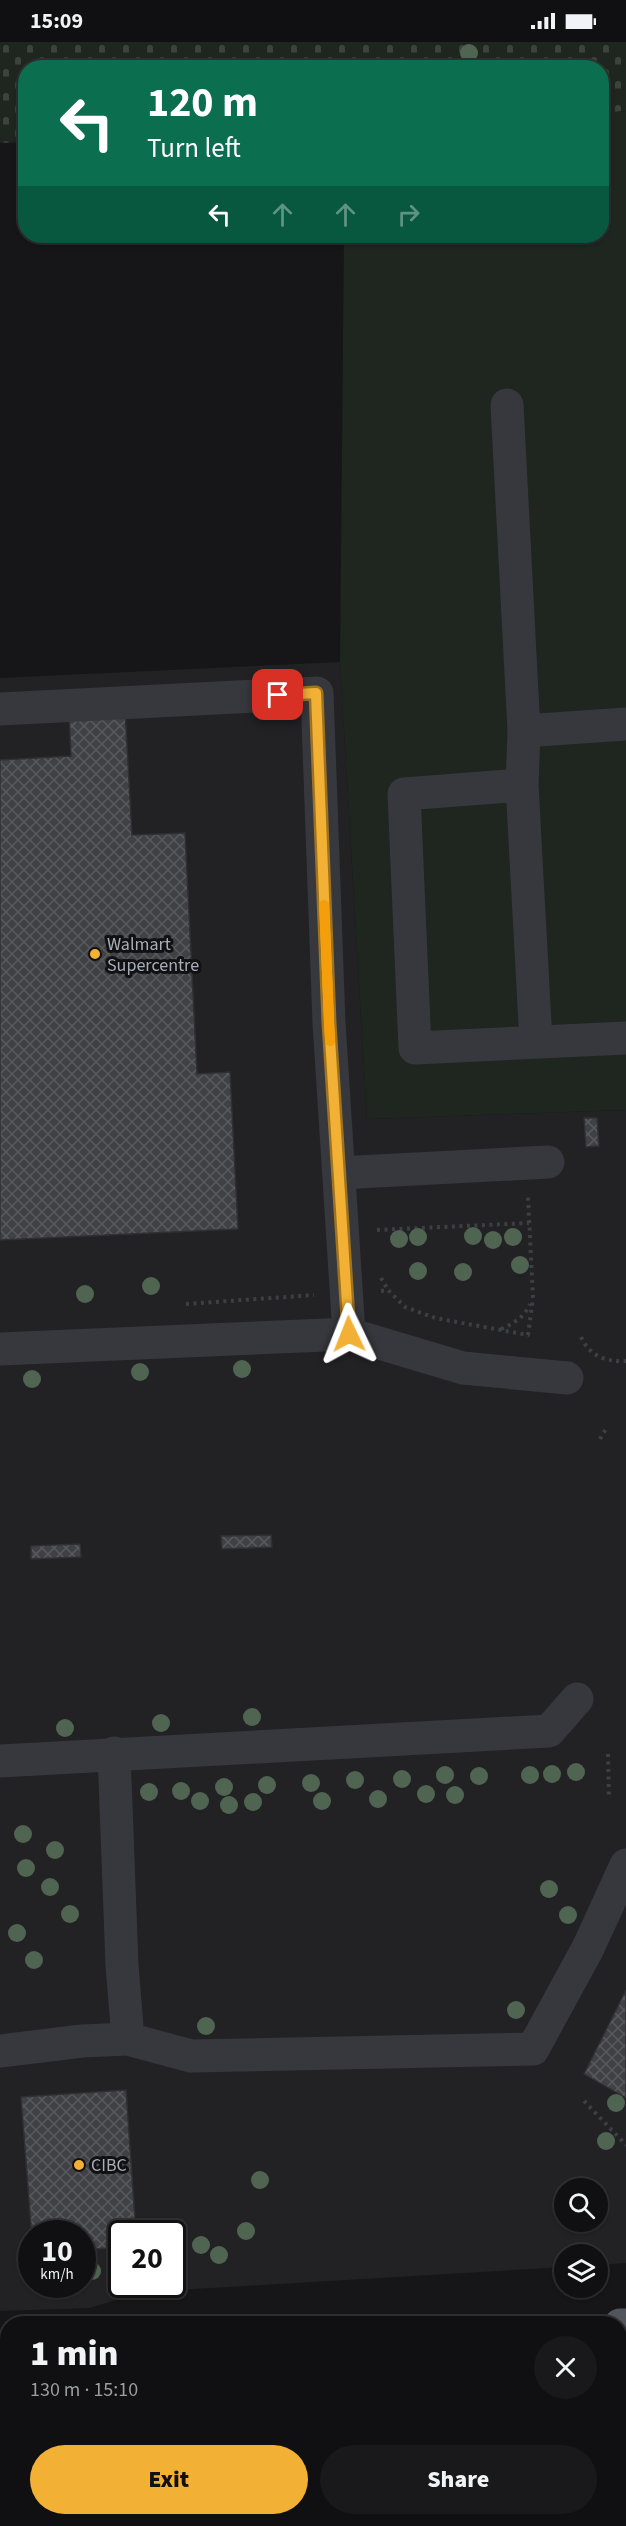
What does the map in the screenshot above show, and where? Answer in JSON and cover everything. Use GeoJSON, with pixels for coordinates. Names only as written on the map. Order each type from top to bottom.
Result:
{"type":"FeatureCollection","features":[{"type":"Feature","properties":{"kind":"lane"},"geometry":{"type":"LineString","coordinates":[[507,405],[524,731],[522,785],[536,1042]]}},
{"type":"Feature","properties":{"kind":"lane"},"geometry":{"type":"LineString","coordinates":[[0,709],[316,693],[329,1023],[349,1334]]}},
{"type":"Feature","properties":{"kind":"lane"},"geometry":{"type":"LineString","coordinates":[[524,731],[626,724]]}},
{"type":"Feature","properties":{"kind":"lane"},"geometry":{"type":"LineString","coordinates":[[522,785],[404,794],[415,1048],[626,1038]]}},
{"type":"Feature","properties":{"kind":"lane"},"geometry":{"type":"LineString","coordinates":[[339,1173],[537,1163]]}},
{"type":"Feature","properties":{"kind":"lane"},"geometry":{"type":"LineString","coordinates":[[0,1349],[349,1334],[463,1368],[567,1378]]}},
{"type":"Feature","properties":{"kind":"lane"},"geometry":{"type":"LineString","coordinates":[[0,1761],[549,1731],[577,1699]]}},
{"type":"Feature","properties":{"kind":"lane"},"geometry":{"type":"LineString","coordinates":[[114,1753],[122,1965],[128,2039]]}},
{"type":"Feature","properties":{"kind":"lane"},"geometry":{"type":"LineString","coordinates":[[0,2051],[82,2041],[128,2039],[191,2056],[533,2049],[588,1948],[626,1865]]}},
{"type":"Feature","properties":{"kind":"path"},"geometry":{"type":"LineString","coordinates":[[528,1335],[533,1298],[529,1223],[537,1163]]}},
{"type":"Feature","properties":{"kind":"path"},"geometry":{"type":"LineString","coordinates":[[368,1230],[529,1223]]}},
{"type":"Feature","properties":{"kind":"path"},"geometry":{"type":"LineString","coordinates":[[499,1330],[516,1322],[527,1311],[533,1298]]}},
{"type":"Feature","properties":{"kind":"path"},"geometry":{"type":"LineString","coordinates":[[581,1336],[585,1345],[603,1360],[626,1361]]}},
{"type":"Feature","properties":{"kind":"path"},"geometry":{"type":"LineString","coordinates":[[600,1439],[607,1427]]}},
{"type":"Feature","properties":{"kind":"path"},"geometry":{"type":"LineString","coordinates":[[608,1754],[609,1799]]}},
{"type":"Feature","properties":{"kind":"path"},"geometry":{"type":"LineString","coordinates":[[584,2101],[626,2145]]}},
{"type":"Feature","properties":{"kind":"shaded area"},"geometry":{"type":"Polygon","coordinates":[[[340,662],[367,1119],[626,1110],[626,2263],[608,2264],[608,2244],[554,2244],[554,2268],[186,2290],[186,2220],[108,2220],[108,2298],[123,2298],[89,2308],[0,2311],[0,678],[340,662]]]}},
{"type":"Feature","properties":{"kind":"green space"},"geometry":{"type":"Polygon","coordinates":[[[0,42],[626,42],[626,111],[609,112],[609,60],[18,60],[18,142],[0,143],[0,42]]]}},
{"type":"Feature","properties":{"kind":"green space"},"geometry":{"type":"Polygon","coordinates":[[[626,111],[626,1110],[367,1119],[340,662],[344,243],[609,243],[609,112],[626,111]]]}},
{"type":"Feature","properties":{"kind":"building","name":"Walmart Supercentre"},"geometry":{"type":"Polygon","coordinates":[[[125,710],[132,835],[185,833],[197,1074],[230,1072],[238,1229],[0,1240],[0,760],[71,756],[69,712],[125,710]]]}},
{"type":"Feature","properties":{"kind":"building"},"geometry":{"type":"Polygon","coordinates":[[[584,1118],[597,1118],[599,1146],[586,1147],[584,1118]]]}},
{"type":"Feature","properties":{"kind":"building"},"geometry":{"type":"Polygon","coordinates":[[[271,1535],[272,1547],[222,1549],[221,1536],[271,1535]]]}},
{"type":"Feature","properties":{"kind":"building"},"geometry":{"type":"Polygon","coordinates":[[[80,1544],[81,1557],[31,1559],[31,1546],[80,1544]]]}},
{"type":"Feature","properties":{"kind":"building"},"geometry":{"type":"Polygon","coordinates":[[[626,1990],[626,2098],[584,2074],[626,1990]]]}},
{"type":"Feature","properties":{"kind":"building","name":"CIBC"},"geometry":{"type":"Polygon","coordinates":[[[126,2090],[135,2220],[108,2220],[108,2248],[96,2249],[96,2220],[31,2220],[21,2097],[126,2090]]]}},
{"type":"Feature","properties":{"kind":"slow traffic"},"geometry":{"type":"LineString","coordinates":[[324,905],[330,1041]]}},
{"type":"Feature","properties":{"kind":"place","name":"Walmart Supercentre"},"geometry":{"type":"Point","coordinates":[95,954]}},
{"type":"Feature","properties":{"kind":"place","name":"CIBC"},"geometry":{"type":"Point","coordinates":[79,2165]}},
{"type":"Feature","properties":{"kind":"route"},"geometry":{"type":"LineString","coordinates":[[278,695],[316,693],[329,1023],[349,1334]]}}]}
